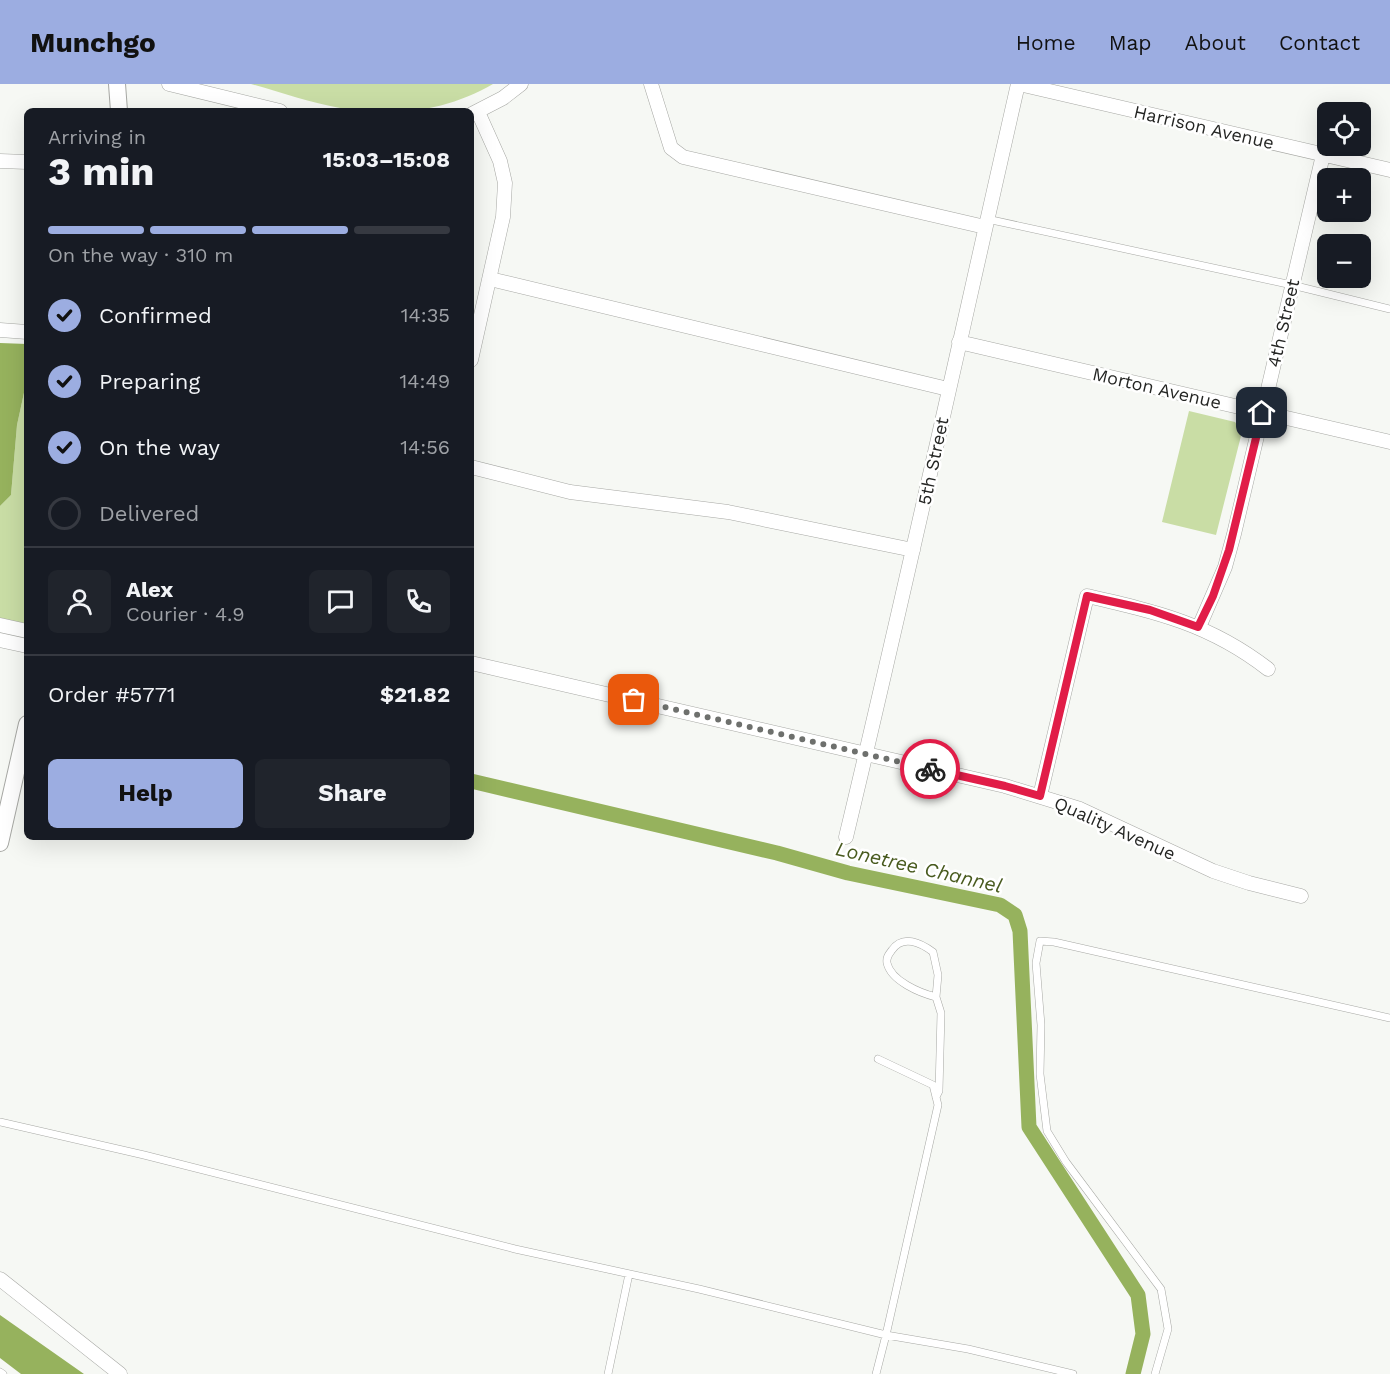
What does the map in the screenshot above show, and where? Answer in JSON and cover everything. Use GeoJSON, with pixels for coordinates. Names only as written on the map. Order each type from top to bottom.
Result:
{"type":"FeatureCollection","features":[{"type":"Feature","properties":{"kind":"street"},"geometry":{"type":"LineString","coordinates":[[117,84],[118,108]]}},
{"type":"Feature","properties":{"kind":"street"},"geometry":{"type":"LineString","coordinates":[[169,84],[268,108]]}},
{"type":"Feature","properties":{"kind":"street"},"geometry":{"type":"LineString","coordinates":[[474,347],[503,217],[505,183],[500,161],[475,113],[503,98],[521,84]]}},
{"type":"Feature","properties":{"kind":"street"},"geometry":{"type":"LineString","coordinates":[[651,84],[671,148],[682,157],[986,223]]}},
{"type":"Feature","properties":{"kind":"street","name":"5th Street"},"geometry":{"type":"LineString","coordinates":[[846,837],[914,550],[958,342],[1018,84]]}},
{"type":"Feature","properties":{"kind":"street","name":"Harrison Avenue"},"geometry":{"type":"LineString","coordinates":[[1018,84],[1317,154]]}},
{"type":"Feature","properties":{"kind":"street","name":"4th Street"},"geometry":{"type":"LineString","coordinates":[[1198,627],[1225,567],[1234,534],[1323,156]]}},
{"type":"Feature","properties":{"kind":"street","name":"Harrison Avenue"},"geometry":{"type":"LineString","coordinates":[[1327,156],[1390,170]]}},
{"type":"Feature","properties":{"kind":"street"},"geometry":{"type":"LineString","coordinates":[[0,161],[24,162]]}},
{"type":"Feature","properties":{"kind":"street"},"geometry":{"type":"LineString","coordinates":[[490,279],[948,389]]}},
{"type":"Feature","properties":{"kind":"street"},"geometry":{"type":"LineString","coordinates":[[0,330],[24,332]]}},
{"type":"Feature","properties":{"kind":"street","name":"Morton Avenue"},"geometry":{"type":"LineString","coordinates":[[958,342],[1390,442]]}},
{"type":"Feature","properties":{"kind":"street"},"geometry":{"type":"LineString","coordinates":[[474,468],[570,492],[728,512],[914,550]]}},
{"type":"Feature","properties":{"kind":"street"},"geometry":{"type":"LineString","coordinates":[[1040,796],[1087,596],[1150,610],[1198,627],[1238,646],[1268,669]]}},
{"type":"Feature","properties":{"kind":"street"},"geometry":{"type":"LineString","coordinates":[[0,625],[24,630]]}},
{"type":"Feature","properties":{"kind":"street"},"geometry":{"type":"LineString","coordinates":[[0,640],[24,645]]}},
{"type":"Feature","properties":{"kind":"street","name":"Quality Avenue"},"geometry":{"type":"LineString","coordinates":[[474,664],[1005,786],[1080,809],[1213,871],[1249,884],[1301,896]]}},
{"type":"Feature","properties":{"kind":"street"},"geometry":{"type":"LineString","coordinates":[[0,843],[24,737]]}},
{"type":"Feature","properties":{"kind":"street"},"geometry":{"type":"LineString","coordinates":[[0,1279],[120,1374]]}},
{"type":"Feature","properties":{"kind":"lane"},"geometry":{"type":"LineString","coordinates":[[986,223],[1292,285],[1390,309]]}},
{"type":"Feature","properties":{"kind":"lane"},"geometry":{"type":"LineString","coordinates":[[936,997],[922,993],[895,976],[887,965],[887,956],[896,945],[904,941],[920,942],[933,952],[938,975],[936,997],[941,1013],[939,1091],[936,1097]]}},
{"type":"Feature","properties":{"kind":"lane"},"geometry":{"type":"LineString","coordinates":[[1155,1374],[1168,1329],[1161,1289],[1066,1162],[1047,1131],[1040,1074],[1041,1025],[1036,963],[1040,941],[1054,942],[1390,1018]]}},
{"type":"Feature","properties":{"kind":"lane"},"geometry":{"type":"LineString","coordinates":[[876,1374],[938,1105],[933,1085],[878,1059]]}},
{"type":"Feature","properties":{"kind":"lane"},"geometry":{"type":"LineString","coordinates":[[0,1122],[144,1155],[514,1249],[699,1289],[886,1335],[968,1349],[1073,1374]]}},
{"type":"Feature","properties":{"kind":"lane"},"geometry":{"type":"LineString","coordinates":[[608,1374],[629,1274]]}},
{"type":"Feature","properties":{"kind":"shaded area"},"geometry":{"type":"Polygon","coordinates":[[[251,84],[493,84],[457,101],[428,108],[341,108],[251,84]]]}},
{"type":"Feature","properties":{"kind":"shaded area"},"geometry":{"type":"Polygon","coordinates":[[[0,343],[24,344],[24,393],[17,425],[11,495],[0,506],[0,343]]]}},
{"type":"Feature","properties":{"kind":"shaded area"},"geometry":{"type":"Polygon","coordinates":[[[24,393],[24,624],[0,618],[0,506],[11,495],[17,425],[24,393]]]}},
{"type":"Feature","properties":{"kind":"shaded area"},"geometry":{"type":"Polygon","coordinates":[[[1189,411],[1235,422],[1242,432],[1216,535],[1162,522],[1189,411]]]}},
{"type":"Feature","properties":{"kind":"shaded area"},"geometry":{"type":"Polygon","coordinates":[[[0,1315],[84,1374],[21,1374],[0,1358],[0,1315]]]}},
{"type":"Feature","properties":{"kind":"waterway","name":"Lonetree Channel"},"geometry":{"type":"LineString","coordinates":[[474,782],[777,853],[848,873],[1000,905],[1015,915],[1020,931],[1029,1127],[1138,1295],[1143,1334],[1133,1374]]}},
{"type":"Feature","properties":{"kind":"way so far"},"geometry":{"type":"LineString","coordinates":[[634,700],[930,769]]}},
{"type":"Feature","properties":{"kind":"route"},"geometry":{"type":"LineString","coordinates":[[930,769],[1040,796],[1087,596],[1150,610],[1198,627],[1225,567],[1262,413]]}}]}
